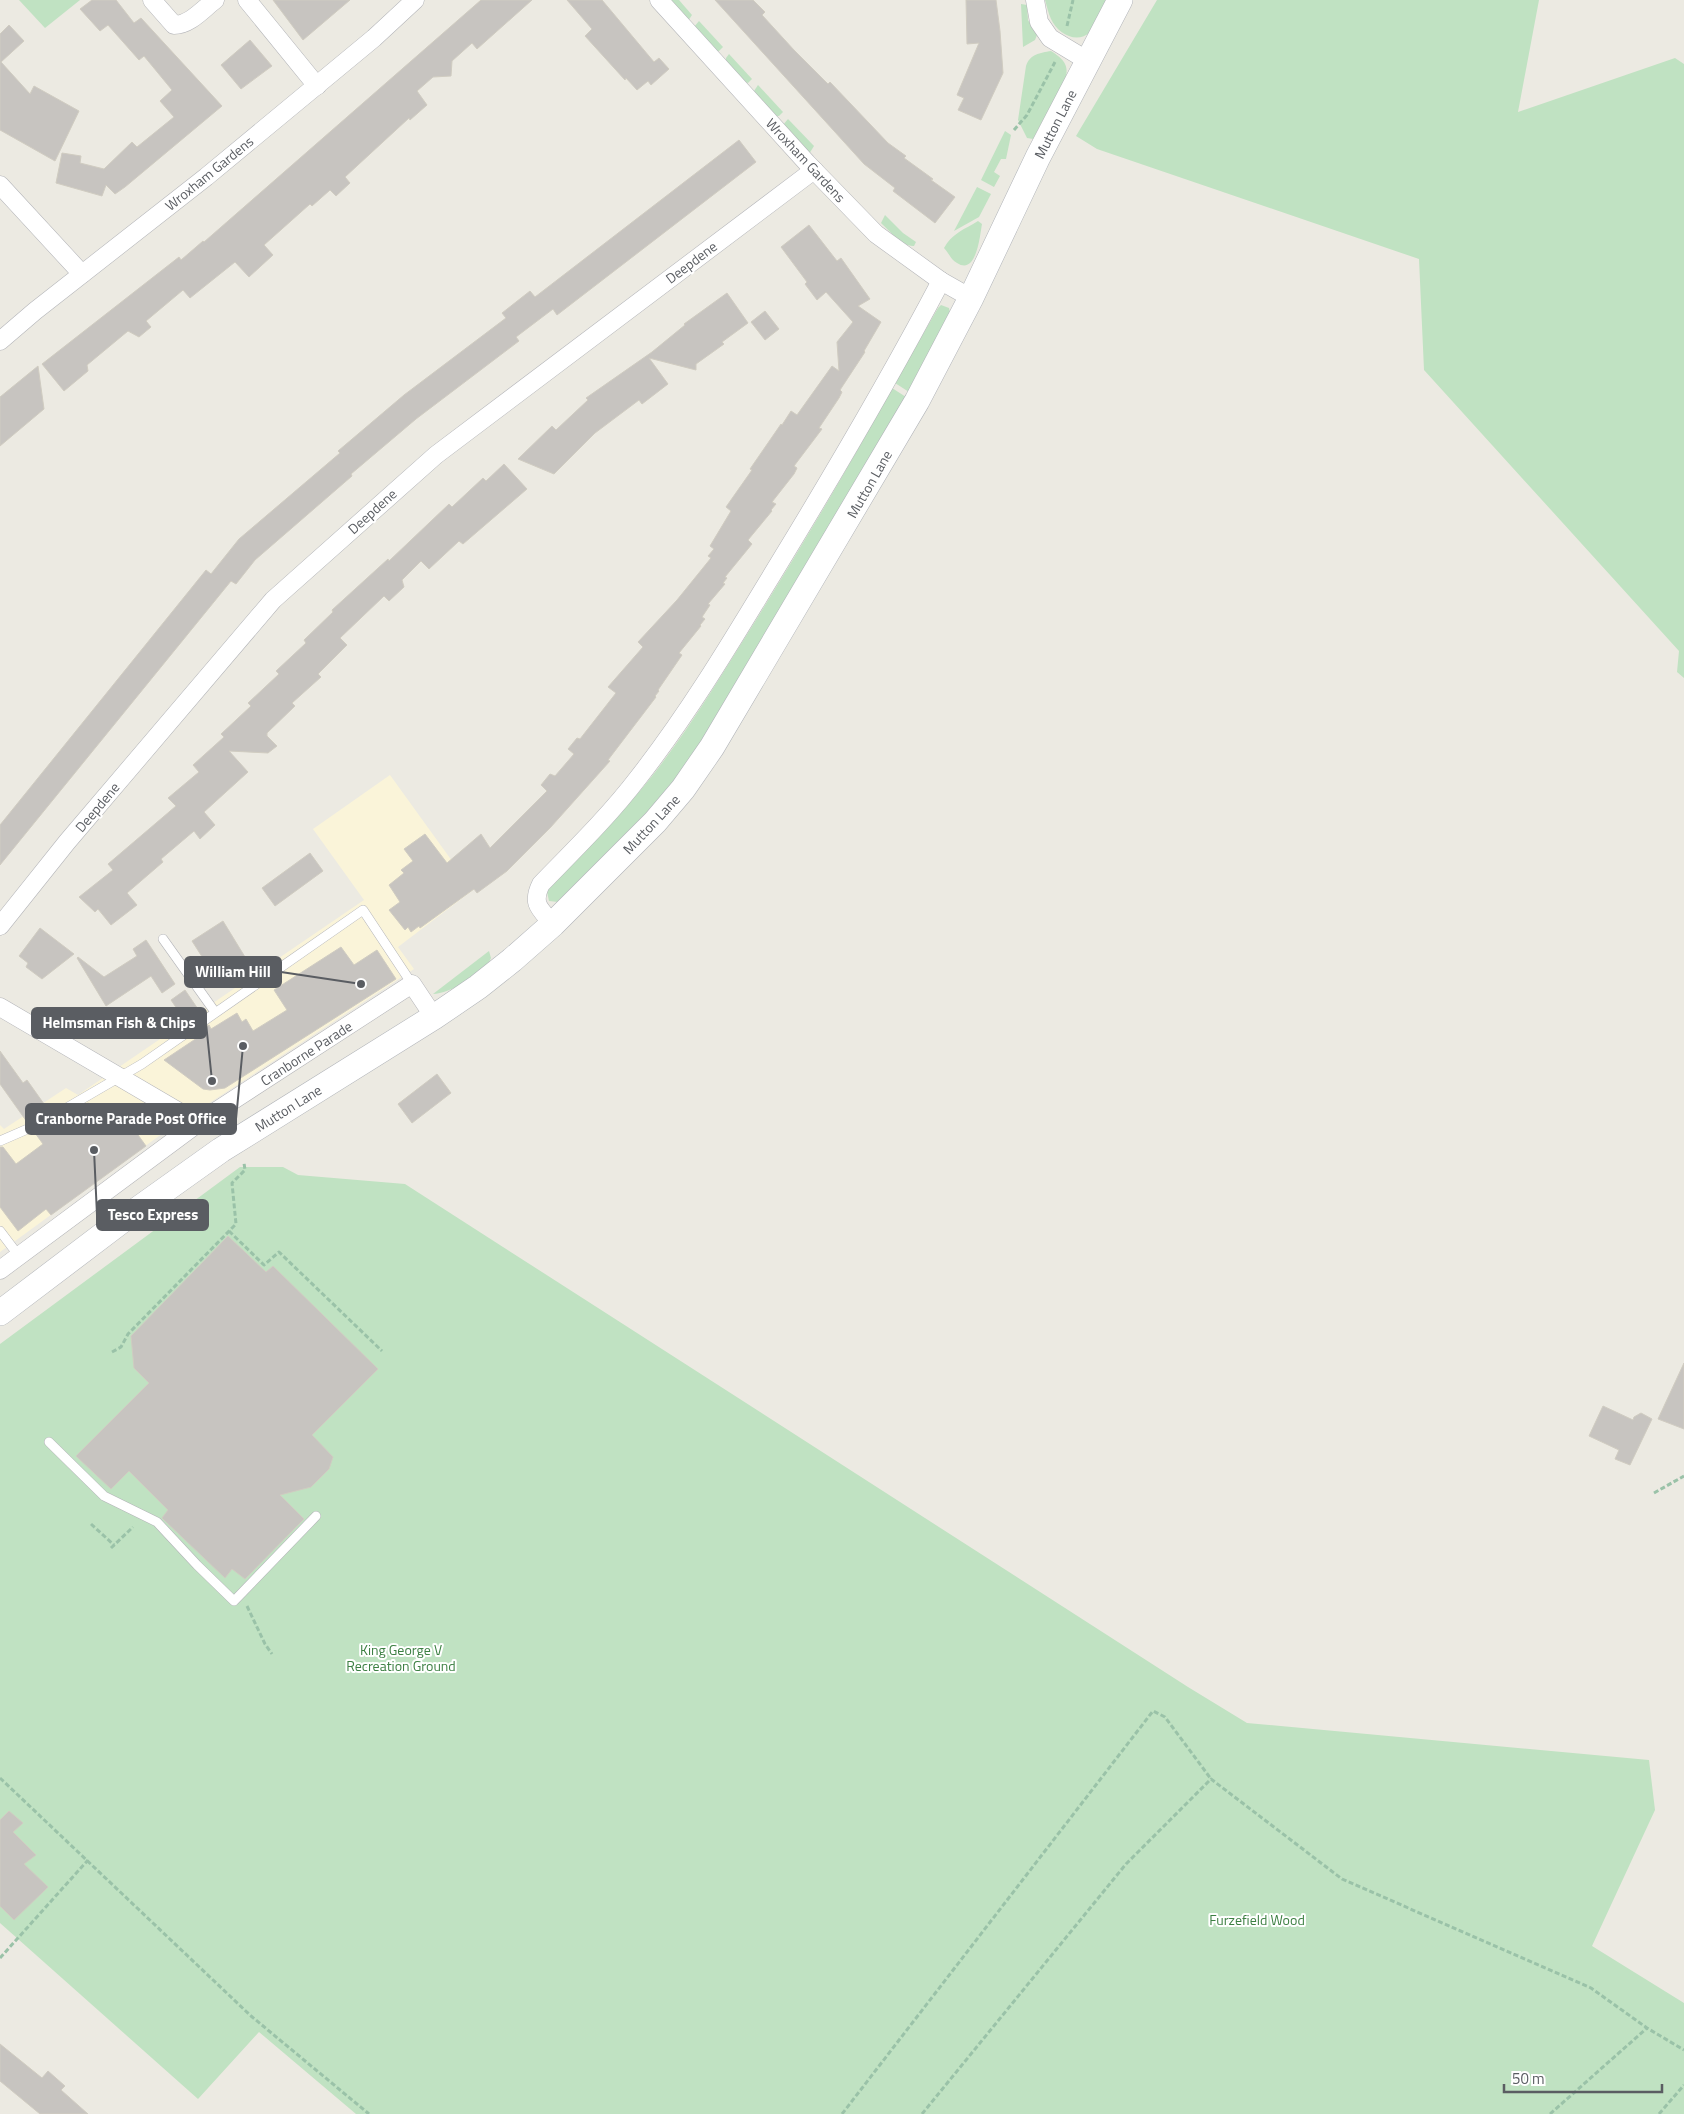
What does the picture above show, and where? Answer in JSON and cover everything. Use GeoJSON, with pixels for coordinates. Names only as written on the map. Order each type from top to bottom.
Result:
{"type":"FeatureCollection","features":[{"type":"Feature","properties":{"kind":"main road","name":"Mutton Lane"},"geometry":{"type":"LineString","coordinates":[[0,1313],[120,1222],[221,1150],[478,987],[553,924],[654,822],[683,789],[712,747],[903,425],[971,298],[1038,157],[1120,0]]}},
{"type":"Feature","properties":{"kind":"street"},"geometry":{"type":"LineString","coordinates":[[152,0],[174,25],[181,25],[215,0]]}},
{"type":"Feature","properties":{"kind":"street"},"geometry":{"type":"LineString","coordinates":[[247,0],[317,86]]}},
{"type":"Feature","properties":{"kind":"street","name":"Wroxham Gardens"},"geometry":{"type":"LineString","coordinates":[[0,342],[35,311],[206,177],[317,86],[415,0]]}},
{"type":"Feature","properties":{"kind":"street","name":"Wroxham Gardens"},"geometry":{"type":"LineString","coordinates":[[659,0],[814,170],[876,234],[941,281],[971,298]]}},
{"type":"Feature","properties":{"kind":"street"},"geometry":{"type":"LineString","coordinates":[[1035,0],[1039,22],[1050,38],[1088,62]]}},
{"type":"Feature","properties":{"kind":"street","name":"Deepdene"},"geometry":{"type":"LineString","coordinates":[[0,926],[67,842],[273,600],[436,455],[814,170]]}},
{"type":"Feature","properties":{"kind":"street"},"geometry":{"type":"LineString","coordinates":[[0,185],[82,274]]}},
{"type":"Feature","properties":{"kind":"street"},"geometry":{"type":"LineString","coordinates":[[553,924],[536,904],[536,894],[541,884],[599,825],[637,780],[674,731],[713,672],[841,462],[941,281]]}},
{"type":"Feature","properties":{"kind":"street"},"geometry":{"type":"LineString","coordinates":[[412,984],[434,1016]]}},
{"type":"Feature","properties":{"kind":"street","name":"Cranborne Parade"},"geometry":{"type":"LineString","coordinates":[[0,1270],[198,1123],[412,984]]}},
{"type":"Feature","properties":{"kind":"street"},"geometry":{"type":"LineString","coordinates":[[0,1007],[198,1123]]}},
{"type":"Feature","properties":{"kind":"lane"},"geometry":{"type":"LineString","coordinates":[[0,1141],[39,1124],[142,1064],[363,910],[412,984]]}},
{"type":"Feature","properties":{"kind":"lane"},"geometry":{"type":"LineString","coordinates":[[163,939],[215,1012]]}},
{"type":"Feature","properties":{"kind":"lane"},"geometry":{"type":"LineString","coordinates":[[0,1231],[19,1256]]}},
{"type":"Feature","properties":{"kind":"lane"},"geometry":{"type":"LineString","coordinates":[[49,1442],[104,1496],[157,1522],[234,1601],[316,1516]]}},
{"type":"Feature","properties":{"kind":"path"},"geometry":{"type":"LineString","coordinates":[[1014,130],[1027,115],[1063,46],[1074,0]]}},
{"type":"Feature","properties":{"kind":"path"},"geometry":{"type":"LineString","coordinates":[[112,1352],[121,1347],[128,1334],[236,1224],[232,1183],[245,1170],[242,1154]]}},
{"type":"Feature","properties":{"kind":"path"},"geometry":{"type":"LineString","coordinates":[[229,1231],[264,1264],[279,1252],[382,1351]]}},
{"type":"Feature","properties":{"kind":"path"},"geometry":{"type":"LineString","coordinates":[[1654,1493],[1684,1476]]}},
{"type":"Feature","properties":{"kind":"path"},"geometry":{"type":"LineString","coordinates":[[91,1524],[113,1547],[145,1516]]}},
{"type":"Feature","properties":{"kind":"path"},"geometry":{"type":"LineString","coordinates":[[242,1594],[265,1644],[272,1654]]}},
{"type":"Feature","properties":{"kind":"path"},"geometry":{"type":"LineString","coordinates":[[842,2114],[1153,1711],[1165,1717],[1211,1778],[1342,1878],[1591,1988],[1647,2028],[1684,2050]]}},
{"type":"Feature","properties":{"kind":"path"},"geometry":{"type":"LineString","coordinates":[[0,1778],[251,2016],[370,2114]]}},
{"type":"Feature","properties":{"kind":"path"},"geometry":{"type":"LineString","coordinates":[[922,2114],[1126,1864],[1211,1778]]}},
{"type":"Feature","properties":{"kind":"path"},"geometry":{"type":"LineString","coordinates":[[0,1958],[88,1860]]}},
{"type":"Feature","properties":{"kind":"path"},"geometry":{"type":"LineString","coordinates":[[1550,2114],[1647,2028]]}},
{"type":"Feature","properties":{"kind":"path"},"geometry":{"type":"LineString","coordinates":[[1659,2114],[1684,2085]]}},
{"type":"Feature","properties":{"kind":"shaded area"},"geometry":{"type":"Polygon","coordinates":[[[390,775],[473,890],[398,947],[414,969],[159,1136],[0,1252],[0,1125],[4,1129],[66,1088],[78,1095],[364,900],[313,829],[390,775]]]}},
{"type":"Feature","properties":{"kind":"green space"},"geometry":{"type":"Polygon","coordinates":[[[19,0],[80,0],[45,28],[19,0]]]}},
{"type":"Feature","properties":{"kind":"green space"},"geometry":{"type":"Polygon","coordinates":[[[669,0],[679,0],[692,15],[688,21],[669,0]]]}},
{"type":"Feature","properties":{"kind":"green space"},"geometry":{"type":"Polygon","coordinates":[[[1045,0],[1107,0],[1090,32],[1085,36],[1074,37],[1063,33],[1054,24],[1045,0]]]}},
{"type":"Feature","properties":{"kind":"green space"},"geometry":{"type":"Polygon","coordinates":[[[1157,0],[1539,0],[1518,112],[1675,58],[1684,64],[1684,678],[1677,672],[1679,651],[1424,370],[1419,259],[1097,149],[1076,136],[1157,0]]]}},
{"type":"Feature","properties":{"kind":"green space"},"geometry":{"type":"Polygon","coordinates":[[[1021,4],[1027,5],[1028,20],[1037,35],[1035,40],[1023,47],[1021,4]]]}},
{"type":"Feature","properties":{"kind":"green space"},"geometry":{"type":"Polygon","coordinates":[[[699,21],[723,47],[719,51],[715,51],[694,27],[699,21]]]}},
{"type":"Feature","properties":{"kind":"green space"},"geometry":{"type":"Polygon","coordinates":[[[1051,51],[1064,62],[1067,72],[1066,77],[1033,139],[1027,138],[1018,120],[1026,66],[1030,59],[1039,53],[1051,51]]]}},
{"type":"Feature","properties":{"kind":"green space"},"geometry":{"type":"Polygon","coordinates":[[[729,54],[752,79],[748,83],[743,81],[726,62],[729,54]]]}},
{"type":"Feature","properties":{"kind":"green space"},"geometry":{"type":"Polygon","coordinates":[[[758,85],[783,112],[779,116],[774,116],[755,95],[754,91],[758,85]]]}},
{"type":"Feature","properties":{"kind":"green space"},"geometry":{"type":"Polygon","coordinates":[[[788,119],[814,146],[809,154],[783,125],[788,119]]]}},
{"type":"Feature","properties":{"kind":"green space"},"geometry":{"type":"Polygon","coordinates":[[[1005,131],[1011,135],[1006,159],[1001,159],[994,172],[1000,176],[994,187],[981,180],[1005,131]]]}},
{"type":"Feature","properties":{"kind":"green space"},"geometry":{"type":"Polygon","coordinates":[[[977,187],[991,194],[979,217],[954,231],[977,187]]]}},
{"type":"Feature","properties":{"kind":"green space"},"geometry":{"type":"Polygon","coordinates":[[[885,215],[903,233],[916,242],[914,246],[909,246],[900,241],[881,223],[885,215]]]}},
{"type":"Feature","properties":{"kind":"green space"},"geometry":{"type":"Polygon","coordinates":[[[978,221],[982,224],[973,259],[969,264],[957,263],[944,248],[954,235],[978,221]]]}},
{"type":"Feature","properties":{"kind":"green space"},"geometry":{"type":"Polygon","coordinates":[[[941,305],[949,308],[950,313],[909,392],[895,383],[941,305]]]}},
{"type":"Feature","properties":{"kind":"green space"},"geometry":{"type":"Polygon","coordinates":[[[892,388],[906,397],[688,763],[642,819],[558,902],[549,901],[547,892],[551,885],[631,801],[670,753],[695,716],[808,534],[892,388]]]}},
{"type":"Feature","properties":{"kind":"green space"},"geometry":{"type":"Polygon","coordinates":[[[489,951],[491,958],[482,970],[457,987],[433,994],[489,951]]]}},
{"type":"Feature","properties":{"kind":"green space","name":"King George V Recreation Ground"},"geometry":{"type":"Polygon","coordinates":[[[240,1167],[283,1167],[298,1175],[405,1184],[1247,1723],[1649,1760],[1655,1810],[1592,1946],[1684,2003],[1684,2114],[356,2114],[259,2032],[198,2099],[0,1923],[0,1344],[240,1167]]]}},
{"type":"Feature","properties":{"kind":"building"},"geometry":{"type":"Polygon","coordinates":[[[92,0],[116,0],[134,23],[141,18],[222,106],[125,187],[115,194],[106,185],[102,196],[56,183],[62,153],[81,156],[80,163],[104,169],[132,142],[137,147],[174,117],[160,101],[172,90],[144,56],[139,60],[108,25],[100,31],[80,9],[92,0]]]}},
{"type":"Feature","properties":{"kind":"building"},"geometry":{"type":"Polygon","coordinates":[[[273,0],[350,0],[303,40],[273,0]]]}},
{"type":"Feature","properties":{"kind":"building"},"geometry":{"type":"Polygon","coordinates":[[[481,0],[532,0],[477,49],[472,43],[452,61],[451,76],[433,77],[417,91],[427,105],[410,120],[409,118],[345,177],[350,183],[336,196],[330,190],[312,206],[310,204],[264,245],[273,255],[249,277],[235,262],[190,298],[183,290],[146,321],[151,327],[139,337],[128,331],[87,365],[88,371],[64,391],[42,364],[179,257],[181,260],[204,242],[481,0]]]}},
{"type":"Feature","properties":{"kind":"building"},"geometry":{"type":"Polygon","coordinates":[[[567,0],[602,0],[654,62],[659,58],[669,69],[651,85],[648,81],[637,90],[626,78],[625,80],[585,36],[592,29],[567,0]]]}},
{"type":"Feature","properties":{"kind":"building"},"geometry":{"type":"Polygon","coordinates":[[[715,0],[753,0],[765,12],[762,15],[794,50],[828,84],[830,82],[888,143],[906,156],[904,158],[933,179],[931,180],[955,197],[935,223],[893,191],[895,188],[864,164],[715,0]]]}},
{"type":"Feature","properties":{"kind":"building"},"geometry":{"type":"Polygon","coordinates":[[[966,0],[996,0],[1000,31],[1003,73],[981,120],[958,110],[964,98],[957,95],[979,43],[967,44],[966,0]]]}},
{"type":"Feature","properties":{"kind":"building"},"geometry":{"type":"Polygon","coordinates":[[[9,25],[24,41],[1,62],[30,94],[34,86],[79,111],[55,161],[0,130],[0,34],[9,25]]]}},
{"type":"Feature","properties":{"kind":"building"},"geometry":{"type":"Polygon","coordinates":[[[250,40],[272,66],[241,89],[221,65],[250,40]]]}},
{"type":"Feature","properties":{"kind":"building"},"geometry":{"type":"Polygon","coordinates":[[[739,140],[756,162],[557,315],[553,309],[516,337],[519,341],[416,419],[351,474],[352,476],[255,560],[236,584],[231,581],[0,865],[0,825],[206,570],[211,574],[239,539],[340,453],[338,451],[404,395],[506,318],[502,313],[530,291],[535,297],[739,140]]]}},
{"type":"Feature","properties":{"kind":"building"},"geometry":{"type":"Polygon","coordinates":[[[809,225],[837,261],[841,258],[870,299],[858,306],[881,322],[865,352],[840,390],[842,392],[839,398],[819,428],[822,429],[794,466],[797,468],[794,474],[772,502],[776,504],[772,511],[748,540],[752,544],[725,577],[727,578],[723,583],[725,584],[708,604],[710,605],[702,617],[705,619],[679,653],[682,655],[658,690],[656,697],[608,760],[610,761],[550,828],[507,871],[477,893],[474,889],[420,928],[419,926],[411,932],[408,927],[405,930],[389,910],[400,902],[389,885],[404,873],[401,870],[413,861],[404,849],[425,834],[447,863],[481,834],[490,848],[547,791],[541,785],[550,774],[555,776],[574,754],[568,749],[577,738],[580,739],[616,693],[608,687],[643,647],[638,642],[677,600],[711,558],[708,556],[714,549],[710,546],[731,511],[726,507],[781,424],[791,411],[797,415],[832,366],[839,371],[837,342],[853,322],[826,292],[817,300],[805,284],[807,282],[781,247],[809,225]]]}},
{"type":"Feature","properties":{"kind":"building"},"geometry":{"type":"Polygon","coordinates":[[[727,293],[748,323],[722,342],[724,344],[696,364],[696,370],[649,358],[668,384],[642,404],[639,400],[595,433],[554,474],[518,459],[552,426],[556,430],[588,400],[586,398],[652,352],[684,324],[727,293]]]}},
{"type":"Feature","properties":{"kind":"building"},"geometry":{"type":"Polygon","coordinates":[[[765,311],[779,329],[765,340],[751,322],[765,311]]]}},
{"type":"Feature","properties":{"kind":"building"},"geometry":{"type":"Polygon","coordinates":[[[38,366],[44,409],[0,446],[0,397],[38,366]]]}},
{"type":"Feature","properties":{"kind":"building"},"geometry":{"type":"Polygon","coordinates":[[[504,464],[527,489],[463,544],[459,541],[429,569],[421,561],[402,580],[404,587],[389,601],[384,596],[340,638],[347,645],[318,674],[321,677],[292,703],[295,706],[267,733],[267,736],[277,746],[268,753],[229,751],[248,772],[204,812],[215,825],[200,839],[194,831],[161,859],[163,862],[127,893],[137,905],[111,925],[98,909],[95,912],[79,897],[113,870],[108,864],[176,806],[168,798],[199,772],[193,765],[224,737],[221,734],[251,706],[248,703],[279,674],[276,671],[306,643],[304,640],[333,612],[332,610],[388,559],[389,561],[449,504],[452,507],[483,478],[486,481],[504,464]]]}},
{"type":"Feature","properties":{"kind":"building"},"geometry":{"type":"Polygon","coordinates":[[[310,853],[323,871],[275,906],[262,888],[310,853]]]}},
{"type":"Feature","properties":{"kind":"building"},"geometry":{"type":"Polygon","coordinates":[[[223,921],[245,957],[215,977],[192,941],[223,921]]]}},
{"type":"Feature","properties":{"kind":"building"},"geometry":{"type":"Polygon","coordinates":[[[40,928],[74,954],[42,979],[26,967],[28,963],[19,956],[40,928]]]}},
{"type":"Feature","properties":{"kind":"building"},"geometry":{"type":"Polygon","coordinates":[[[146,940],[175,984],[162,993],[151,976],[106,1006],[77,958],[104,977],[137,956],[133,949],[146,940]]]}},
{"type":"Feature","properties":{"kind":"building"},"geometry":{"type":"Polygon","coordinates":[[[341,947],[354,965],[377,950],[396,979],[225,1088],[203,1089],[164,1060],[197,1038],[195,1035],[209,1025],[211,1029],[237,1013],[242,1022],[246,1019],[253,1031],[287,1010],[274,990],[341,947]]]}},
{"type":"Feature","properties":{"kind":"building"},"geometry":{"type":"Polygon","coordinates":[[[185,990],[202,1015],[188,1025],[171,1000],[185,990]]]}},
{"type":"Feature","properties":{"kind":"building"},"geometry":{"type":"Polygon","coordinates":[[[0,1051],[23,1083],[27,1080],[49,1111],[27,1122],[0,1084],[0,1051]]]}},
{"type":"Feature","properties":{"kind":"building"},"geometry":{"type":"Polygon","coordinates":[[[437,1074],[451,1093],[412,1123],[398,1104],[437,1074]]]}},
{"type":"Feature","properties":{"kind":"building"},"geometry":{"type":"Polygon","coordinates":[[[88,1103],[133,1128],[146,1146],[51,1215],[46,1209],[18,1231],[0,1207],[0,1147],[3,1147],[16,1164],[43,1144],[35,1133],[57,1121],[58,1123],[88,1103]]]}},
{"type":"Feature","properties":{"kind":"building"},"geometry":{"type":"Polygon","coordinates":[[[228,1236],[266,1272],[273,1266],[378,1369],[312,1435],[333,1457],[329,1469],[311,1487],[280,1495],[304,1519],[245,1579],[232,1569],[225,1578],[162,1518],[168,1510],[129,1471],[111,1489],[76,1456],[149,1383],[134,1368],[131,1336],[228,1236]]]}},
{"type":"Feature","properties":{"kind":"building"},"geometry":{"type":"Polygon","coordinates":[[[1684,1363],[1684,1429],[1658,1419],[1684,1363]]]}},
{"type":"Feature","properties":{"kind":"building"},"geometry":{"type":"Polygon","coordinates":[[[1603,1406],[1633,1420],[1634,1417],[1641,1413],[1652,1419],[1630,1465],[1615,1459],[1619,1450],[1589,1436],[1603,1406]]]}},
{"type":"Feature","properties":{"kind":"building"},"geometry":{"type":"Polygon","coordinates":[[[9,1811],[23,1823],[13,1832],[36,1855],[24,1864],[48,1887],[14,1920],[0,1906],[0,1820],[9,1811]]]}},
{"type":"Feature","properties":{"kind":"building"},"geometry":{"type":"Polygon","coordinates":[[[0,2044],[42,2078],[48,2071],[65,2086],[61,2090],[88,2114],[40,2114],[0,2081],[0,2044]]]}},
{"type":"Feature","properties":{"kind":"place","name":"William Hill"},"geometry":{"type":"Point","coordinates":[361,984]}},
{"type":"Feature","properties":{"kind":"place","name":"Cranborne Parade Post Office"},"geometry":{"type":"Point","coordinates":[243,1046]}},
{"type":"Feature","properties":{"kind":"place","name":"Helmsman Fish & Chips"},"geometry":{"type":"Point","coordinates":[212,1081]}},
{"type":"Feature","properties":{"kind":"place","name":"Tesco Express"},"geometry":{"type":"Point","coordinates":[94,1150]}},
{"type":"Feature","properties":{"kind":"park label","name":"Furzefield Wood"},"geometry":{"type":"Point","coordinates":[1257,1919]}}]}
